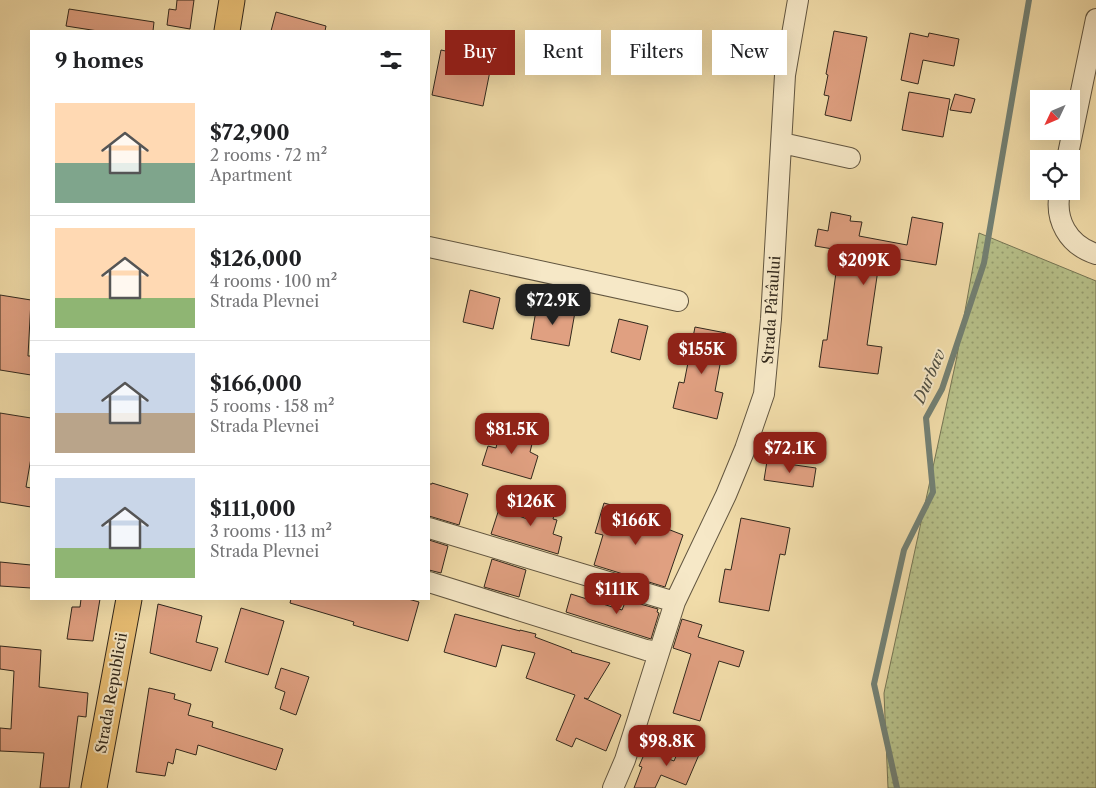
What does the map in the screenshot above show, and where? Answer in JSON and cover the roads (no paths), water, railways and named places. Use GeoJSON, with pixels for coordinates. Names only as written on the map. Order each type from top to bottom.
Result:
{"type":"FeatureCollection","features":[{"type":"Feature","properties":{"kind":"main road"},"geometry":{"type":"LineString","coordinates":[[226,30],[232,0]]}},
{"type":"Feature","properties":{"kind":"main road","name":"Strada Republicii"},"geometry":{"type":"LineString","coordinates":[[94,788],[129,600]]}},
{"type":"Feature","properties":{"kind":"street","name":"Strada Pârâului"},"geometry":{"type":"LineString","coordinates":[[613,788],[626,760],[675,602],[746,449],[764,394],[772,319],[785,75],[798,0]]}},
{"type":"Feature","properties":{"kind":"street"},"geometry":{"type":"LineString","coordinates":[[1069,150],[1096,19]]}},
{"type":"Feature","properties":{"kind":"street"},"geometry":{"type":"LineString","coordinates":[[782,143],[850,158]]}},
{"type":"Feature","properties":{"kind":"street"},"geometry":{"type":"LineString","coordinates":[[1058,200],[1057,205],[1064,230],[1083,250],[1096,254]]}},
{"type":"Feature","properties":{"kind":"street"},"geometry":{"type":"LineString","coordinates":[[430,247],[678,301]]}},
{"type":"Feature","properties":{"kind":"street"},"geometry":{"type":"LineString","coordinates":[[430,528],[675,602]]}},
{"type":"Feature","properties":{"kind":"street"},"geometry":{"type":"LineString","coordinates":[[430,582],[646,650],[659,652]]}},
{"type":"Feature","properties":{"kind":"waterway","name":"Durbav"},"geometry":{"type":"LineString","coordinates":[[897,788],[874,684],[904,550],[933,492],[926,418],[942,389],[984,263],[1029,0]]}}]}
